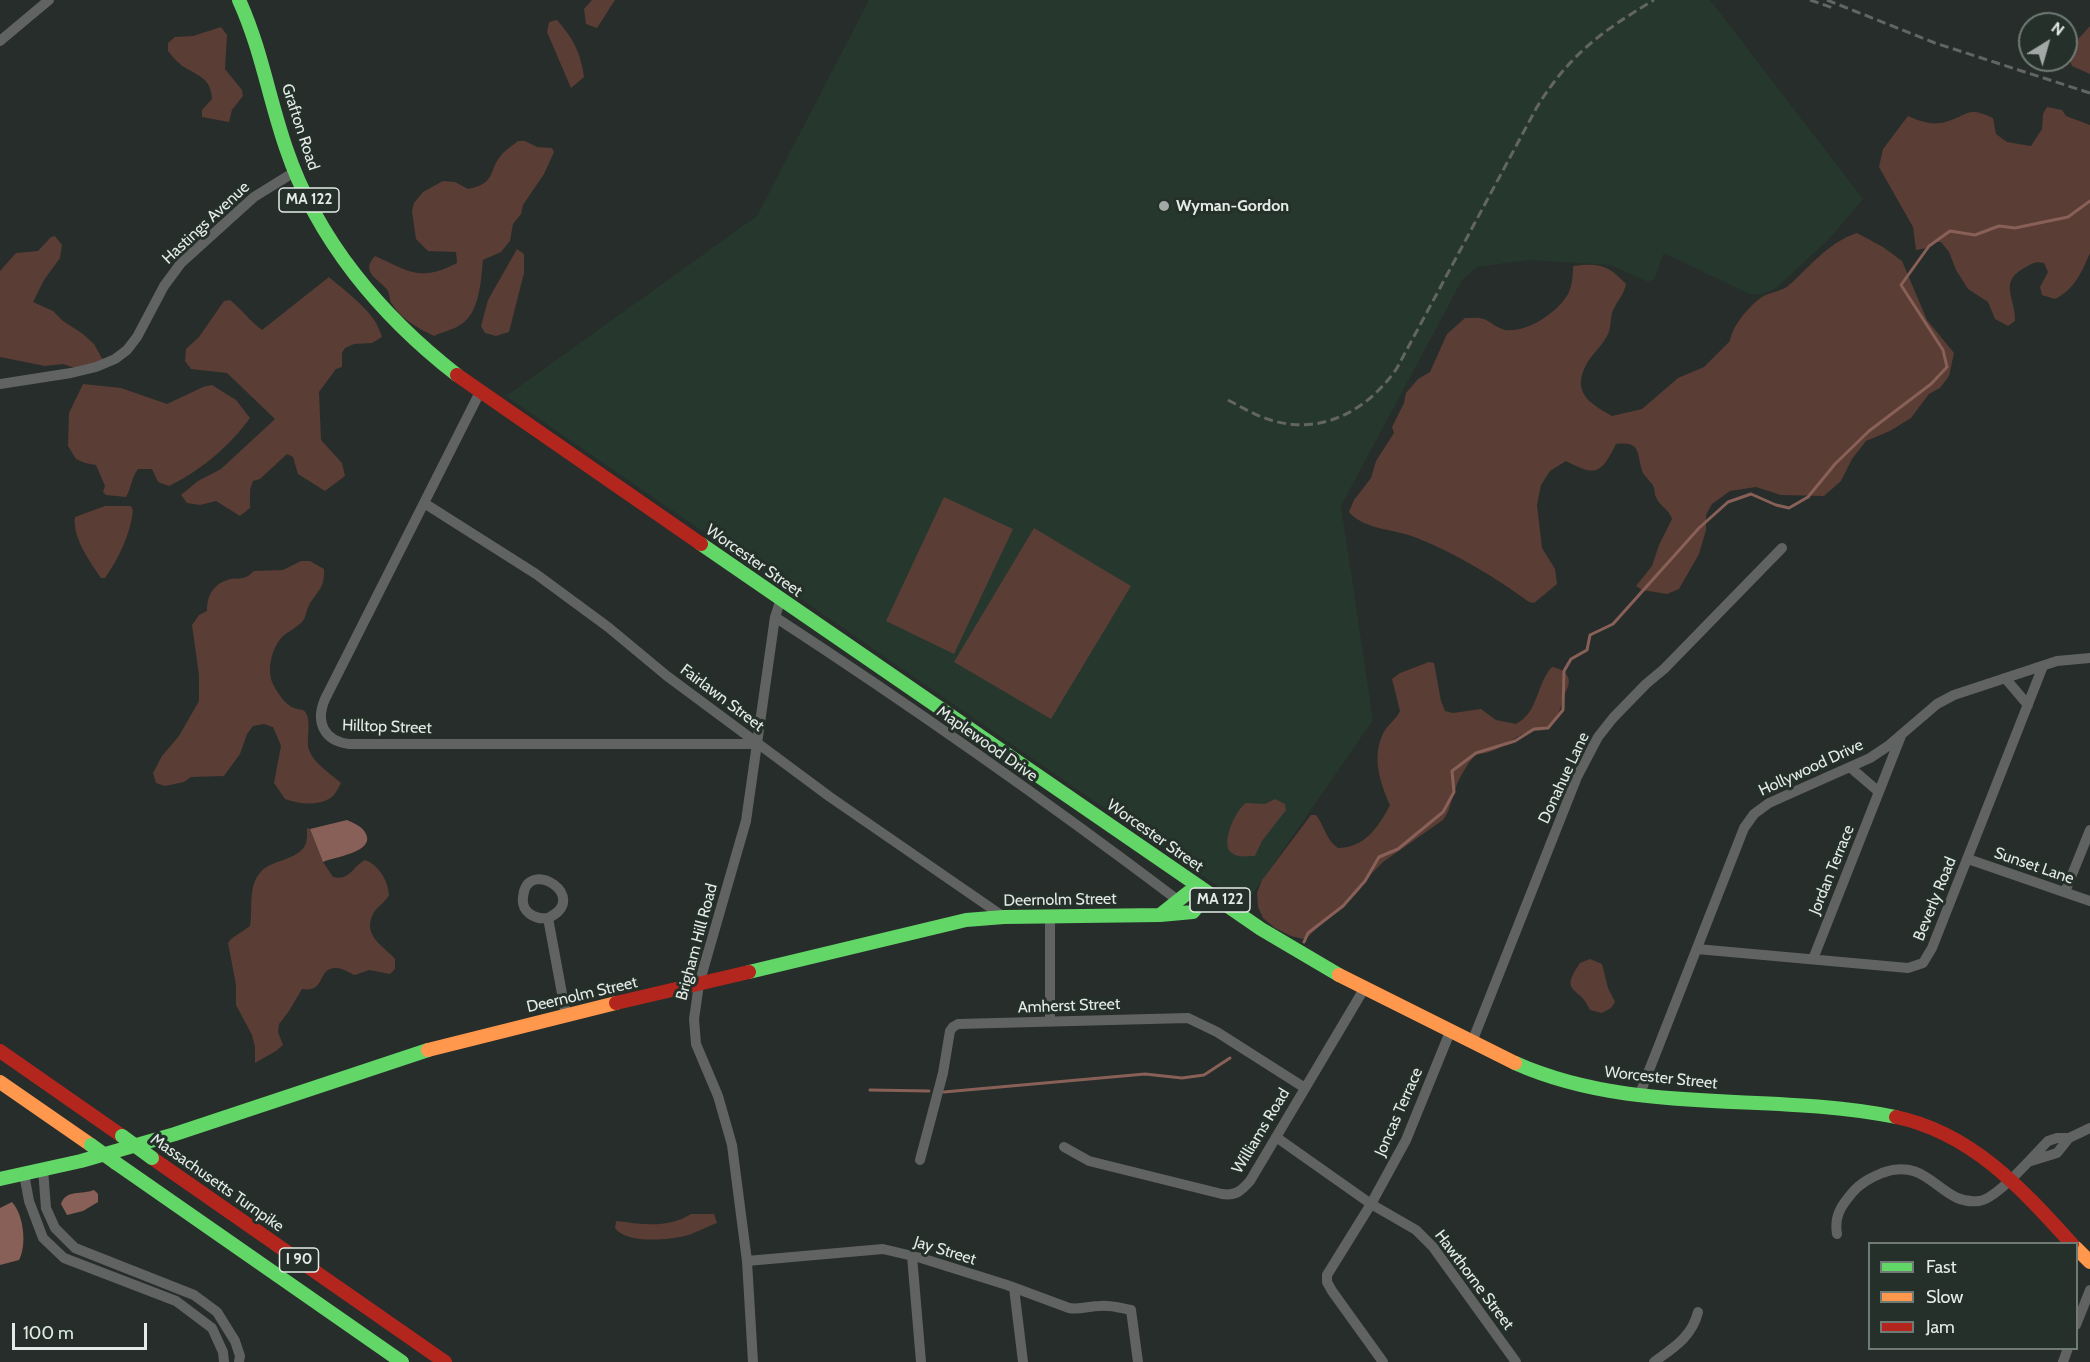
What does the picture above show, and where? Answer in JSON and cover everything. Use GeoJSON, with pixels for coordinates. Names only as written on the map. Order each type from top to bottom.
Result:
{"type":"FeatureCollection","features":[{"type":"Feature","properties":{"kind":"main road","name":"Grafton Road"},"geometry":{"type":"LineString","coordinates":[[239,0],[263,62],[287,148],[305,193],[327,234],[355,277],[388,315],[441,363]]}},
{"type":"Feature","properties":{"kind":"main road","name":"Worcester Street"},"geometry":{"type":"LineString","coordinates":[[441,363],[1288,947],[1364,989],[1512,1062],[1559,1080],[1639,1096],[1865,1111],[1906,1118],[1925,1124],[1963,1142],[2010,1178],[2070,1242]]}},
{"type":"Feature","properties":{"kind":"main road"},"geometry":{"type":"LineString","coordinates":[[1160,915],[1170,909],[1189,890],[1200,887]]}},
{"type":"Feature","properties":{"kind":"main road","name":"Deernolm Street"},"geometry":{"type":"LineString","coordinates":[[0,1179],[81,1161],[175,1134],[450,1042],[948,924],[1004,917],[1160,915],[1193,912],[1202,900],[1200,887]]}},
{"type":"Feature","properties":{"kind":"main road","name":"Massachusetts Turnpike"},"geometry":{"type":"LineString","coordinates":[[0,1051],[445,1362]]}},
{"type":"Feature","properties":{"kind":"main road","name":"I 90"},"geometry":{"type":"LineString","coordinates":[[0,1082],[402,1362]]}},
{"type":"Feature","properties":{"kind":"main road"},"geometry":{"type":"LineString","coordinates":[[2078,1250],[2090,1262]]}},
{"type":"Feature","properties":{"kind":"street"},"geometry":{"type":"LineString","coordinates":[[0,41],[50,0]]}},
{"type":"Feature","properties":{"kind":"street","name":"Hastings Avenue"},"geometry":{"type":"LineString","coordinates":[[0,384],[78,372],[116,360],[137,337],[164,286],[181,263],[254,196],[296,171]]}},
{"type":"Feature","properties":{"kind":"street","name":"Hilltop Street"},"geometry":{"type":"LineString","coordinates":[[480,392],[322,705],[324,730],[334,741],[349,744],[758,744]]}},
{"type":"Feature","properties":{"kind":"street","name":"Fairlawn Street"},"geometry":{"type":"LineString","coordinates":[[424,503],[536,574],[608,627],[667,676],[830,797],[1004,917]]}},
{"type":"Feature","properties":{"kind":"street","name":"Donahue Lane"},"geometry":{"type":"LineString","coordinates":[[1472,1042],[1577,777],[1598,737],[1641,689],[1664,669],[1782,548]]}},
{"type":"Feature","properties":{"kind":"street","name":"Brigham Hill Road"},"geometry":{"type":"LineString","coordinates":[[753,1362],[747,1261],[732,1145],[720,1104],[695,1037],[694,1019],[699,984],[742,835],[758,744],[775,617],[781,599]]}},
{"type":"Feature","properties":{"kind":"street","name":"Maplewood Drive"},"geometry":{"type":"LineString","coordinates":[[775,617],[1092,836],[1179,901]]}},
{"type":"Feature","properties":{"kind":"street","name":"Hollywood Drive"},"geometry":{"type":"LineString","coordinates":[[1639,1096],[1744,828],[1754,814],[1769,803],[1851,768],[1877,754],[1946,699],[2065,659],[2090,658]]}},
{"type":"Feature","properties":{"kind":"street","name":"Beverly Road"},"geometry":{"type":"LineString","coordinates":[[1697,949],[1908,968],[1923,963],[1932,948],[1968,859],[2043,666]]}},
{"type":"Feature","properties":{"kind":"street"},"geometry":{"type":"LineString","coordinates":[[2005,678],[2028,705]]}},
{"type":"Feature","properties":{"kind":"street","name":"Jordan Terrace"},"geometry":{"type":"LineString","coordinates":[[1813,959],[1902,735]]}},
{"type":"Feature","properties":{"kind":"street"},"geometry":{"type":"LineString","coordinates":[[1851,768],[1879,792]]}},
{"type":"Feature","properties":{"kind":"street"},"geometry":{"type":"LineString","coordinates":[[2065,892],[2090,830]]}},
{"type":"Feature","properties":{"kind":"street","name":"Sunset Lane"},"geometry":{"type":"LineString","coordinates":[[1968,859],[2090,901]]}},
{"type":"Feature","properties":{"kind":"street"},"geometry":{"type":"LineString","coordinates":[[1050,917],[1050,1021]]}},
{"type":"Feature","properties":{"kind":"street"},"geometry":{"type":"LineString","coordinates":[[548,918],[566,1015]]}},
{"type":"Feature","properties":{"kind":"street","name":"Williams Road"},"geometry":{"type":"LineString","coordinates":[[1065,1147],[1089,1161],[1208,1191],[1232,1195],[1240,1192],[1250,1181],[1364,989]]}},
{"type":"Feature","properties":{"kind":"street","name":"Amherst Street"},"geometry":{"type":"LineString","coordinates":[[920,1160],[943,1073],[950,1031],[958,1024],[1188,1018],[1217,1032],[1305,1088]]}},
{"type":"Feature","properties":{"kind":"street","name":"Joncas Terrace"},"geometry":{"type":"LineString","coordinates":[[1371,1204],[1406,1140],[1450,1032]]}},
{"type":"Feature","properties":{"kind":"street"},"geometry":{"type":"LineString","coordinates":[[1837,1234],[1837,1216],[1843,1203],[1865,1180],[1891,1170],[1908,1169],[1917,1172],[1951,1195],[1981,1201],[1995,1195],[2028,1162],[2057,1153],[2069,1138],[2090,1128]]}},
{"type":"Feature","properties":{"kind":"street","name":"Hawthorne Street"},"geometry":{"type":"LineString","coordinates":[[1276,1137],[1371,1204],[1416,1230],[1428,1241],[1516,1362]]}},
{"type":"Feature","properties":{"kind":"street"},"geometry":{"type":"LineString","coordinates":[[43,1169],[46,1209],[55,1228],[75,1248],[194,1295],[217,1312],[235,1341],[240,1356],[239,1362]]}},
{"type":"Feature","properties":{"kind":"street"},"geometry":{"type":"LineString","coordinates":[[24,1174],[29,1201],[43,1238],[64,1258],[176,1301],[212,1328],[223,1352],[224,1362]]}},
{"type":"Feature","properties":{"kind":"street"},"geometry":{"type":"LineString","coordinates":[[1371,1204],[1331,1266],[1327,1278],[1332,1291],[1383,1362]]}},
{"type":"Feature","properties":{"kind":"street","name":"Jay Street"},"geometry":{"type":"LineString","coordinates":[[747,1261],[876,1248],[912,1256],[1074,1309],[1109,1305],[1130,1310],[1138,1362]]}},
{"type":"Feature","properties":{"kind":"street"},"geometry":{"type":"LineString","coordinates":[[912,1256],[921,1362]]}},
{"type":"Feature","properties":{"kind":"street"},"geometry":{"type":"LineString","coordinates":[[1014,1288],[1023,1362]]}},
{"type":"Feature","properties":{"kind":"street"},"geometry":{"type":"LineString","coordinates":[[2078,1320],[2089,1295]]}},
{"type":"Feature","properties":{"kind":"street"},"geometry":{"type":"LineString","coordinates":[[1654,1362],[1686,1337],[1696,1322],[1698,1312]]}},
{"type":"Feature","properties":{"kind":"shaded area"},"geometry":{"type":"Polygon","coordinates":[[[592,0],[615,0],[597,28],[586,24],[584,9],[592,0]]]}},
{"type":"Feature","properties":{"kind":"shaded area","name":"Wyman-Gordon"},"geometry":{"type":"Polygon","coordinates":[[[869,0],[1710,0],[1863,199],[1829,239],[1776,288],[1761,295],[1749,294],[1664,253],[1654,279],[1648,282],[1611,265],[1528,260],[1477,267],[1462,280],[1341,506],[1373,720],[1245,905],[506,396],[757,216],[869,0]]]}},
{"type":"Feature","properties":{"kind":"shaded area"},"geometry":{"type":"Polygon","coordinates":[[[557,20],[568,33],[583,68],[584,77],[571,88],[547,32],[549,22],[557,20]]]}},
{"type":"Feature","properties":{"kind":"shaded area"},"geometry":{"type":"Polygon","coordinates":[[[2090,26],[2090,74],[2078,69],[2079,38],[2090,26]]]}},
{"type":"Feature","properties":{"kind":"shaded area"},"geometry":{"type":"Polygon","coordinates":[[[221,27],[227,35],[225,69],[242,90],[243,96],[232,110],[229,122],[202,117],[202,110],[212,99],[209,86],[206,81],[179,63],[168,51],[168,43],[175,37],[193,36],[221,27]]]}},
{"type":"Feature","properties":{"kind":"shaded area"},"geometry":{"type":"Polygon","coordinates":[[[2047,107],[2062,110],[2066,116],[2090,125],[2090,253],[2072,286],[2055,299],[2042,295],[2040,287],[2048,272],[2044,263],[2033,263],[2017,273],[2010,285],[2015,321],[2008,326],[1995,319],[1988,302],[1968,289],[1956,270],[1949,252],[1941,242],[1931,242],[1927,248],[1916,250],[1913,227],[1879,167],[1883,149],[1908,116],[1921,121],[1940,123],[1977,112],[1993,118],[1996,134],[2007,142],[2031,146],[2042,129],[2043,114],[2047,107]]]}},
{"type":"Feature","properties":{"kind":"shaded area"},"geometry":{"type":"Polygon","coordinates":[[[518,141],[525,141],[537,147],[552,148],[554,152],[544,174],[513,224],[510,241],[501,252],[483,260],[478,296],[472,313],[457,327],[434,336],[411,323],[396,310],[388,291],[372,275],[369,267],[371,262],[375,256],[415,273],[434,272],[457,263],[456,252],[428,251],[416,239],[412,211],[414,203],[423,192],[443,181],[455,182],[468,189],[484,183],[491,175],[498,159],[518,141]]]}},
{"type":"Feature","properties":{"kind":"shaded area"},"geometry":{"type":"Polygon","coordinates":[[[1857,233],[1883,247],[1902,261],[1927,320],[1954,353],[1949,376],[1940,388],[1929,394],[1911,418],[1890,431],[1866,441],[1852,459],[1841,481],[1824,496],[1781,495],[1756,487],[1730,491],[1712,504],[1706,515],[1706,530],[1699,554],[1679,589],[1667,594],[1642,590],[1636,586],[1652,566],[1672,519],[1657,500],[1653,486],[1643,473],[1637,451],[1631,445],[1616,444],[1606,462],[1597,470],[1584,469],[1566,461],[1550,471],[1541,485],[1537,505],[1542,548],[1555,569],[1557,584],[1534,603],[1447,551],[1409,535],[1372,526],[1355,518],[1349,512],[1354,500],[1371,478],[1376,461],[1394,433],[1392,427],[1404,403],[1406,393],[1418,379],[1430,372],[1447,334],[1465,318],[1484,319],[1505,330],[1523,328],[1549,315],[1563,301],[1570,288],[1573,266],[1596,265],[1614,273],[1626,284],[1625,288],[1612,313],[1608,334],[1587,363],[1581,382],[1585,396],[1612,416],[1642,409],[1678,378],[1704,367],[1730,341],[1738,323],[1757,301],[1765,295],[1788,286],[1828,249],[1846,237],[1857,233]]]}},
{"type":"Feature","properties":{"kind":"shaded area"},"geometry":{"type":"Polygon","coordinates":[[[55,236],[62,245],[60,258],[44,280],[33,302],[53,311],[94,344],[104,362],[81,370],[63,364],[45,366],[0,357],[0,271],[16,253],[38,251],[51,237],[55,236]]]}},
{"type":"Feature","properties":{"kind":"shaded area"},"geometry":{"type":"Polygon","coordinates":[[[517,249],[524,254],[524,273],[509,332],[496,336],[485,333],[481,326],[488,300],[517,249]]]}},
{"type":"Feature","properties":{"kind":"shaded area"},"geometry":{"type":"Polygon","coordinates":[[[329,277],[367,311],[374,319],[382,337],[372,343],[354,344],[345,348],[342,353],[342,367],[336,369],[319,392],[321,440],[342,463],[345,476],[325,491],[298,474],[293,457],[287,454],[260,479],[253,481],[250,490],[250,508],[240,516],[216,501],[200,505],[187,503],[181,495],[198,481],[221,469],[275,419],[227,373],[191,369],[185,361],[186,349],[199,337],[224,301],[230,300],[262,330],[329,277]]]}},
{"type":"Feature","properties":{"kind":"shaded area"},"geometry":{"type":"Polygon","coordinates":[[[83,384],[121,388],[167,404],[212,385],[236,400],[250,418],[224,448],[181,480],[169,486],[158,482],[152,469],[138,469],[126,497],[106,495],[103,492],[105,486],[96,465],[76,459],[68,446],[69,413],[83,384]]]}},
{"type":"Feature","properties":{"kind":"shaded area"},"geometry":{"type":"Polygon","coordinates":[[[944,497],[1013,529],[954,654],[886,621],[944,497]]]}},
{"type":"Feature","properties":{"kind":"shaded area"},"geometry":{"type":"Polygon","coordinates":[[[105,506],[131,506],[133,511],[127,537],[119,554],[105,578],[101,578],[79,541],[75,517],[105,506]]]}},
{"type":"Feature","properties":{"kind":"shaded area"},"geometry":{"type":"Polygon","coordinates":[[[1034,528],[1131,586],[1051,719],[954,662],[1034,528]]]}},
{"type":"Feature","properties":{"kind":"shaded area"},"geometry":{"type":"Polygon","coordinates":[[[301,561],[310,561],[324,569],[323,581],[303,620],[283,636],[276,646],[271,659],[270,672],[273,684],[284,701],[306,713],[310,752],[317,762],[341,783],[336,792],[328,799],[316,803],[285,799],[274,783],[281,746],[273,727],[264,724],[253,726],[247,734],[240,754],[224,776],[191,777],[184,782],[165,786],[156,783],[153,773],[162,756],[179,736],[199,701],[199,675],[192,625],[199,615],[207,611],[210,594],[216,586],[225,581],[244,578],[254,571],[283,570],[301,561]]]}},
{"type":"Feature","properties":{"kind":"shaded area"},"geometry":{"type":"Polygon","coordinates":[[[1429,662],[1434,663],[1445,711],[1453,713],[1481,709],[1496,720],[1516,724],[1529,712],[1552,667],[1566,674],[1569,685],[1559,712],[1551,724],[1544,729],[1521,735],[1487,753],[1475,755],[1460,778],[1449,810],[1443,820],[1383,862],[1355,895],[1309,936],[1303,939],[1275,928],[1263,918],[1258,907],[1257,893],[1262,880],[1311,815],[1316,815],[1331,841],[1338,848],[1348,847],[1363,840],[1376,828],[1386,813],[1390,805],[1378,768],[1378,748],[1385,730],[1400,711],[1392,679],[1400,673],[1429,662]]]}},
{"type":"Feature","properties":{"kind":"shaded area"},"geometry":{"type":"Polygon","coordinates":[[[1275,799],[1285,804],[1286,810],[1262,841],[1255,856],[1234,855],[1228,849],[1227,843],[1230,827],[1238,812],[1246,803],[1265,804],[1275,799]]]}},
{"type":"Feature","properties":{"kind":"shaded area"},"geometry":{"type":"Polygon","coordinates":[[[347,820],[358,825],[365,832],[367,840],[365,845],[352,853],[323,862],[310,829],[347,820]]]}},
{"type":"Feature","properties":{"kind":"shaded area"},"geometry":{"type":"Polygon","coordinates":[[[307,828],[310,829],[323,862],[333,877],[339,878],[347,875],[365,860],[382,874],[389,895],[374,912],[370,928],[376,940],[395,959],[395,969],[390,974],[369,970],[355,975],[339,968],[330,969],[315,987],[302,989],[279,1024],[278,1032],[283,1045],[255,1063],[252,1035],[236,1005],[236,985],[228,943],[250,926],[253,886],[259,874],[270,865],[291,857],[303,849],[307,828]]]}},
{"type":"Feature","properties":{"kind":"shaded area"},"geometry":{"type":"Polygon","coordinates":[[[1590,959],[1602,964],[1608,988],[1615,1002],[1611,1008],[1602,1013],[1590,1010],[1571,985],[1571,980],[1580,963],[1590,959]]]}},
{"type":"Feature","properties":{"kind":"shaded area"},"geometry":{"type":"Polygon","coordinates":[[[94,1190],[98,1194],[98,1202],[83,1211],[67,1215],[61,1204],[63,1199],[70,1194],[94,1190]]]}},
{"type":"Feature","properties":{"kind":"shaded area"},"geometry":{"type":"Polygon","coordinates":[[[12,1202],[22,1222],[23,1247],[19,1260],[0,1265],[0,1208],[12,1202]]]}},
{"type":"Feature","properties":{"kind":"shaded area"},"geometry":{"type":"Polygon","coordinates":[[[691,1214],[714,1214],[717,1223],[685,1236],[668,1239],[637,1239],[620,1233],[615,1228],[616,1221],[664,1224],[691,1214]]]}},
{"type":"Feature","properties":{"kind":"waterway"},"geometry":{"type":"LineString","coordinates":[[1304,942],[1308,933],[1343,906],[1365,881],[1379,857],[1398,849],[1443,812],[1454,792],[1452,771],[1476,753],[1515,741],[1534,729],[1548,728],[1563,710],[1564,671],[1571,659],[1587,650],[1590,635],[1613,624],[1699,528],[1728,502],[1751,494],[1789,508],[1808,497],[1835,464],[1869,431],[1931,384],[1947,367],[1943,350],[1901,285],[1929,246],[1950,231],[1975,235],[1999,226],[2015,228],[2068,217],[2090,201]]}},
{"type":"Feature","properties":{"kind":"waterway"},"geometry":{"type":"LineString","coordinates":[[944,1092],[1145,1074],[1182,1078],[1204,1075],[1230,1058]]}},
{"type":"Feature","properties":{"kind":"waterway"},"geometry":{"type":"LineString","coordinates":[[870,1090],[929,1091]]}},
{"type":"Feature","properties":{"kind":"railway"},"geometry":{"type":"LineString","coordinates":[[1228,400],[1274,421],[1310,424],[1344,415],[1373,396],[1397,368],[1537,107],[1549,89],[1574,58],[1588,46],[1618,22],[1654,0]]}},
{"type":"Feature","properties":{"kind":"railway"},"geometry":{"type":"LineString","coordinates":[[1810,0],[1833,8]]}},
{"type":"Feature","properties":{"kind":"railway"},"geometry":{"type":"LineString","coordinates":[[1827,0],[1935,43],[2090,93]]}},
{"type":"Feature","properties":{"kind":"traffic: fast"},"geometry":{"type":"LineString","coordinates":[[239,0],[253,36],[286,148],[315,214],[334,245],[378,302],[403,328],[457,375]]}},
{"type":"Feature","properties":{"kind":"traffic: fast"},"geometry":{"type":"LineString","coordinates":[[701,544],[1261,929],[1339,975]]}},
{"type":"Feature","properties":{"kind":"traffic: fast"},"geometry":{"type":"LineString","coordinates":[[749,972],[966,920],[1004,917],[1160,915],[1193,912],[1202,900],[1200,887],[1189,892],[1160,915]]}},
{"type":"Feature","properties":{"kind":"traffic: fast"},"geometry":{"type":"LineString","coordinates":[[0,1179],[81,1161],[175,1134],[428,1050]]}},
{"type":"Feature","properties":{"kind":"traffic: fast"},"geometry":{"type":"LineString","coordinates":[[1515,1063],[1561,1080],[1608,1091],[1656,1097],[1848,1109],[1896,1117]]}},
{"type":"Feature","properties":{"kind":"traffic: fast"},"geometry":{"type":"LineString","coordinates":[[122,1136],[152,1158]]}},
{"type":"Feature","properties":{"kind":"traffic: fast"},"geometry":{"type":"LineString","coordinates":[[91,1145],[116,1163]]}},
{"type":"Feature","properties":{"kind":"traffic: fast"},"geometry":{"type":"LineString","coordinates":[[116,1163],[402,1362]]}},
{"type":"Feature","properties":{"kind":"traffic: slow"},"geometry":{"type":"LineString","coordinates":[[1339,975],[1515,1063]]}},
{"type":"Feature","properties":{"kind":"traffic: slow"},"geometry":{"type":"LineString","coordinates":[[428,1050],[616,1003]]}},
{"type":"Feature","properties":{"kind":"traffic: slow"},"geometry":{"type":"LineString","coordinates":[[0,1082],[91,1145]]}},
{"type":"Feature","properties":{"kind":"traffic: slow"},"geometry":{"type":"LineString","coordinates":[[2078,1250],[2090,1262]]}},
{"type":"Feature","properties":{"kind":"traffic: jam"},"geometry":{"type":"LineString","coordinates":[[457,375],[701,544]]}},
{"type":"Feature","properties":{"kind":"traffic: jam"},"geometry":{"type":"LineString","coordinates":[[616,1003],[749,972]]}},
{"type":"Feature","properties":{"kind":"traffic: jam"},"geometry":{"type":"LineString","coordinates":[[0,1051],[122,1136]]}},
{"type":"Feature","properties":{"kind":"traffic: jam"},"geometry":{"type":"LineString","coordinates":[[1896,1117],[1949,1136],[1972,1150],[2014,1184],[2070,1242]]}},
{"type":"Feature","properties":{"kind":"traffic: jam"},"geometry":{"type":"LineString","coordinates":[[152,1158],[445,1362]]}},
{"type":"Feature","properties":{"kind":"place","name":"Wyman-Gordon"},"geometry":{"type":"Point","coordinates":[1164,206]}}]}
